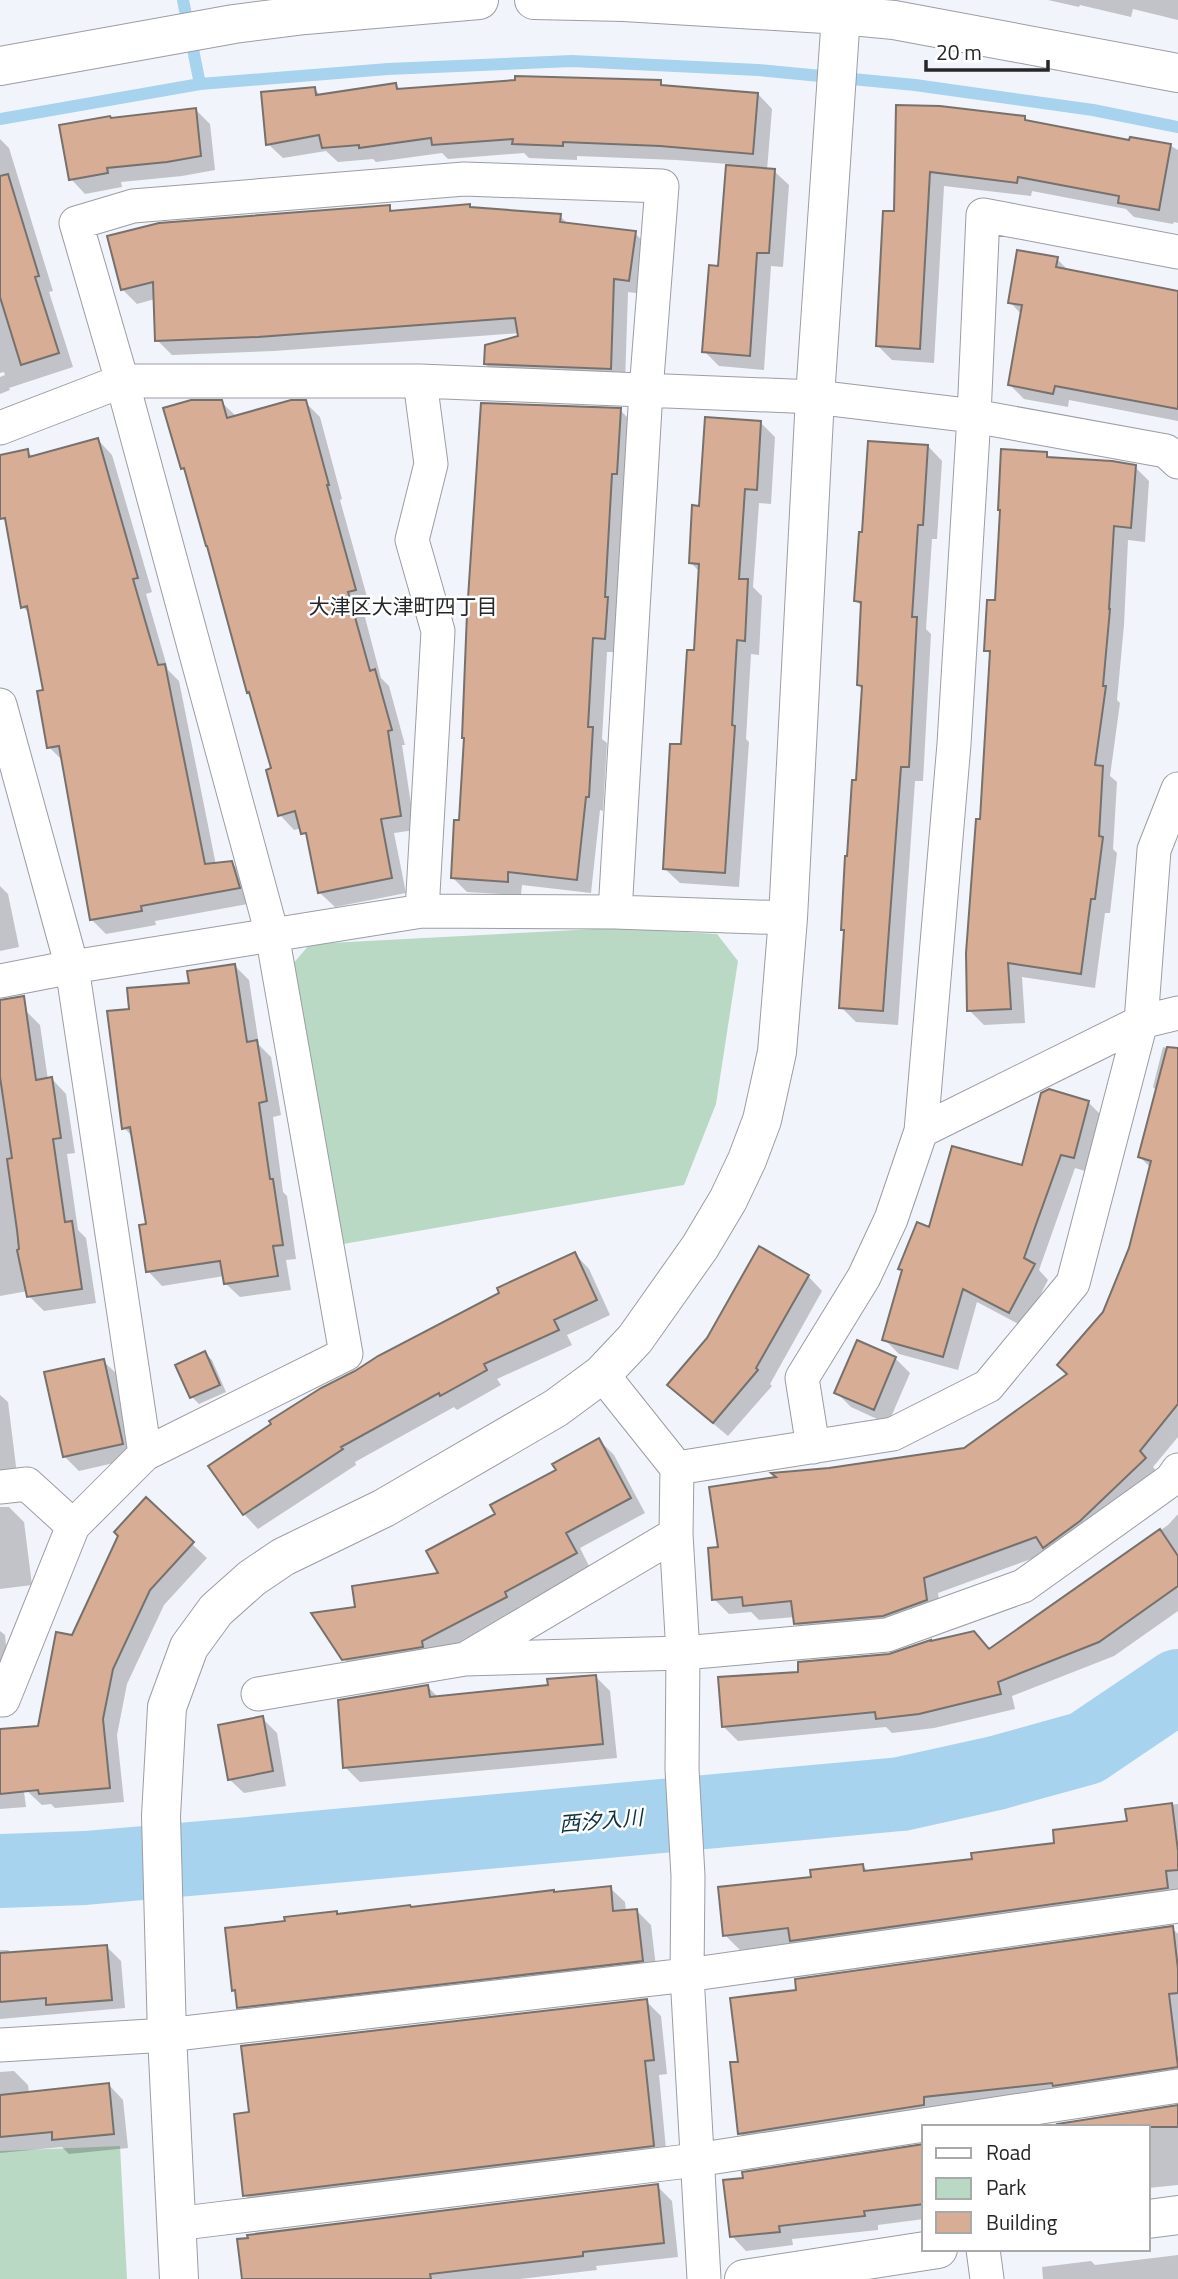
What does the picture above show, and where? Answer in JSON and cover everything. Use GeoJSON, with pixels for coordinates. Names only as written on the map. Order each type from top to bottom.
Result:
{"type":"FeatureCollection","features":[{"type":"Feature","properties":{"kind":"street"},"geometry":{"type":"LineString","coordinates":[[0,66],[231,12],[479,0]]}},
{"type":"Feature","properties":{"kind":"street"},"geometry":{"type":"LineString","coordinates":[[534,0],[624,2],[841,15],[895,10],[1178,73]]}},
{"type":"Feature","properties":{"kind":"street"},"geometry":{"type":"LineString","coordinates":[[179,2279],[167,2035],[161,1816],[167,1707],[189,1647],[216,1610],[251,1578],[283,1557],[384,1508],[556,1408],[602,1374],[635,1339],[667,1296],[714,1223],[747,1160],[762,1120],[777,1052],[788,918],[815,397],[841,15]]}},
{"type":"Feature","properties":{"kind":"street"},"geometry":{"type":"LineString","coordinates":[[0,1700],[3,1700],[73,1526],[145,1454],[346,1354],[272,934],[122,381],[76,223],[133,206],[464,179],[662,186],[646,391],[615,912]]}},
{"type":"Feature","properties":{"kind":"street"},"geometry":{"type":"LineString","coordinates":[[813,1447],[802,1378],[864,1277],[891,1219],[921,1130],[954,744],[983,215],[1178,251]]}},
{"type":"Feature","properties":{"kind":"street"},"geometry":{"type":"LineString","coordinates":[[0,428],[122,381],[420,381],[815,397],[974,416],[1166,451],[1178,461]]}},
{"type":"Feature","properties":{"kind":"street"},"geometry":{"type":"LineString","coordinates":[[420,381],[431,464],[412,540],[438,631],[422,911]]}},
{"type":"Feature","properties":{"kind":"street"},"geometry":{"type":"LineString","coordinates":[[0,705],[72,967],[145,1454]]}},
{"type":"Feature","properties":{"kind":"street"},"geometry":{"type":"LineString","coordinates":[[677,1468],[893,1434],[988,1386],[1073,1283],[1141,1022],[1154,850],[1178,789]]}},
{"type":"Feature","properties":{"kind":"street"},"geometry":{"type":"LineString","coordinates":[[0,981],[422,911],[615,912],[788,918]]}},
{"type":"Feature","properties":{"kind":"street"},"geometry":{"type":"LineString","coordinates":[[921,1130],[1141,1022],[1178,1013]]}},
{"type":"Feature","properties":{"kind":"street"},"geometry":{"type":"LineString","coordinates":[[602,1374],[677,1468],[676,1535],[683,1653],[682,1769],[688,1876],[687,1975],[704,2279]]}},
{"type":"Feature","properties":{"kind":"street"},"geometry":{"type":"LineString","coordinates":[[258,1694],[465,1659],[683,1653],[887,1635],[1023,1586],[1171,1480],[1178,1470]]}},
{"type":"Feature","properties":{"kind":"street"},"geometry":{"type":"LineString","coordinates":[[0,1487],[27,1484],[73,1526]]}},
{"type":"Feature","properties":{"kind":"street"},"geometry":{"type":"LineString","coordinates":[[465,1659],[676,1535]]}},
{"type":"Feature","properties":{"kind":"street"},"geometry":{"type":"LineString","coordinates":[[0,2045],[167,2035],[687,1975],[1178,1906]]}},
{"type":"Feature","properties":{"kind":"street"},"geometry":{"type":"LineString","coordinates":[[927,2125],[1178,2086]]}},
{"type":"Feature","properties":{"kind":"street"},"geometry":{"type":"LineString","coordinates":[[175,2224],[696,2161],[922,2126]]}},
{"type":"Feature","properties":{"kind":"street"},"geometry":{"type":"LineString","coordinates":[[1150,2219],[1178,2215]]}},
{"type":"Feature","properties":{"kind":"street"},"geometry":{"type":"LineString","coordinates":[[744,2279],[925,2251]]}},
{"type":"Feature","properties":{"kind":"street"},"geometry":{"type":"LineString","coordinates":[[984,2251],[987,2279]]}},
{"type":"Feature","properties":{"kind":"green space"},"geometry":{"type":"Polygon","coordinates":[[[615,928],[717,934],[738,961],[716,1104],[684,1185],[343,1244],[291,966],[310,944],[615,928]]]}},
{"type":"Feature","properties":{"kind":"green space"},"geometry":{"type":"Polygon","coordinates":[[[120,2146],[127,2279],[0,2279],[0,2151],[120,2146]]]}},
{"type":"Feature","properties":{"kind":"building"},"geometry":{"type":"Polygon","coordinates":[[[515,76],[661,80],[661,85],[758,93],[753,154],[660,146],[563,142],[563,146],[512,144],[513,139],[432,145],[431,138],[359,148],[359,145],[322,148],[319,135],[266,145],[261,92],[315,87],[316,95],[396,83],[397,89],[515,80],[515,76]]]}},
{"type":"Feature","properties":{"kind":"building"},"geometry":{"type":"Polygon","coordinates":[[[896,105],[940,106],[1025,116],[1025,120],[1129,140],[1130,137],[1171,144],[1159,210],[1118,203],[1119,196],[1018,177],[1017,183],[930,172],[920,349],[876,346],[883,211],[894,211],[896,105]]]}},
{"type":"Feature","properties":{"kind":"building"},"geometry":{"type":"Polygon","coordinates":[[[196,108],[201,156],[107,168],[108,173],[69,180],[59,125],[110,116],[196,108]]]}},
{"type":"Feature","properties":{"kind":"building"},"geometry":{"type":"Polygon","coordinates":[[[726,165],[775,169],[769,253],[757,253],[750,356],[702,352],[709,265],[718,266],[726,165]]]}},
{"type":"Feature","properties":{"kind":"building"},"geometry":{"type":"Polygon","coordinates":[[[8,174],[39,276],[35,277],[59,353],[21,365],[0,297],[0,176],[8,174]]]}},
{"type":"Feature","properties":{"kind":"building"},"geometry":{"type":"Polygon","coordinates":[[[470,204],[470,207],[561,214],[560,222],[636,231],[629,281],[614,279],[611,369],[484,364],[485,345],[518,336],[515,318],[258,337],[155,341],[153,282],[121,290],[107,236],[159,223],[390,205],[390,211],[470,204]]]}},
{"type":"Feature","properties":{"kind":"building"},"geometry":{"type":"Polygon","coordinates":[[[1017,250],[1058,257],[1056,267],[1178,291],[1178,409],[1055,386],[1053,394],[1008,385],[1022,305],[1008,303],[1017,250]]]}},
{"type":"Feature","properties":{"kind":"building"},"geometry":{"type":"Polygon","coordinates":[[[191,400],[222,400],[227,418],[291,400],[306,400],[356,590],[348,592],[370,671],[375,669],[392,730],[388,731],[401,816],[381,819],[392,878],[318,893],[306,833],[301,834],[295,811],[278,816],[266,770],[271,768],[249,692],[247,693],[184,468],[181,469],[163,408],[191,400]]]}},
{"type":"Feature","properties":{"kind":"building"},"geometry":{"type":"Polygon","coordinates":[[[481,403],[621,408],[617,474],[612,474],[605,639],[593,638],[588,727],[593,727],[589,797],[586,797],[577,880],[508,872],[508,882],[451,878],[454,820],[459,820],[467,613],[481,403]]]}},
{"type":"Feature","properties":{"kind":"building"},"geometry":{"type":"Polygon","coordinates":[[[705,417],[761,421],[757,490],[745,489],[739,579],[748,579],[745,641],[737,640],[732,725],[735,726],[725,873],[663,869],[670,744],[681,744],[687,650],[694,650],[699,564],[689,563],[692,505],[699,506],[705,417]]]}},
{"type":"Feature","properties":{"kind":"building"},"geometry":{"type":"Polygon","coordinates":[[[98,438],[138,578],[133,579],[158,665],[165,664],[205,864],[232,861],[240,888],[141,906],[142,911],[90,920],[59,746],[47,748],[37,691],[43,690],[27,606],[21,608],[5,518],[0,519],[0,455],[28,449],[29,457],[98,438]]]}},
{"type":"Feature","properties":{"kind":"building"},"geometry":{"type":"Polygon","coordinates":[[[868,441],[928,445],[923,525],[918,525],[912,617],[917,617],[909,767],[901,767],[883,1011],[839,1008],[845,856],[852,780],[856,780],[862,686],[857,685],[861,602],[854,601],[868,441]]]}},
{"type":"Feature","properties":{"kind":"building"},"geometry":{"type":"Polygon","coordinates":[[[1001,449],[1047,452],[1047,457],[1136,465],[1131,528],[1114,526],[1103,686],[1106,686],[1095,765],[1103,766],[1099,836],[1103,837],[1081,974],[1008,963],[1011,1009],[967,1011],[966,953],[976,819],[980,819],[990,651],[984,651],[987,600],[995,600],[1001,449]]]}},
{"type":"Feature","properties":{"kind":"building"},"geometry":{"type":"Polygon","coordinates":[[[235,964],[247,1042],[257,1040],[267,1101],[259,1103],[283,1245],[273,1246],[278,1276],[224,1284],[220,1261],[146,1272],[139,1225],[146,1224],[130,1127],[122,1129],[107,1011],[129,1009],[127,988],[189,983],[187,971],[235,964]]]}},
{"type":"Feature","properties":{"kind":"building"},"geometry":{"type":"Polygon","coordinates":[[[24,996],[36,1080],[52,1077],[61,1138],[53,1139],[65,1222],[72,1221],[82,1289],[27,1297],[17,1250],[17,1230],[7,1159],[12,1158],[0,1077],[0,1000],[24,996]]]}},
{"type":"Feature","properties":{"kind":"building"},"geometry":{"type":"Polygon","coordinates":[[[1167,1047],[1178,1048],[1178,1404],[1140,1451],[1146,1458],[1080,1521],[1043,1548],[1036,1537],[924,1578],[927,1600],[883,1616],[794,1624],[791,1601],[743,1606],[742,1597],[712,1600],[708,1548],[718,1547],[709,1487],[776,1477],[771,1473],[829,1468],[964,1448],[1067,1374],[1057,1365],[1103,1312],[1129,1248],[1151,1161],[1138,1157],[1167,1047]]]}},
{"type":"Feature","properties":{"kind":"building"},"geometry":{"type":"Polygon","coordinates":[[[1049,1089],[1089,1101],[1074,1158],[1061,1155],[1024,1258],[1035,1264],[1009,1313],[963,1289],[943,1357],[882,1340],[902,1270],[898,1269],[917,1222],[929,1227],[952,1146],[1022,1165],[1041,1093],[1049,1089]]]}},
{"type":"Feature","properties":{"kind":"building"},"geometry":{"type":"Polygon","coordinates":[[[759,1246],[809,1275],[756,1368],[758,1370],[713,1423],[667,1385],[707,1338],[759,1246]]]}},
{"type":"Feature","properties":{"kind":"building"},"geometry":{"type":"Polygon","coordinates":[[[575,1252],[597,1300],[554,1320],[559,1330],[484,1364],[487,1370],[341,1447],[343,1449],[243,1515],[208,1466],[271,1424],[269,1421],[321,1388],[499,1293],[497,1288],[575,1252]]]}},
{"type":"Feature","properties":{"kind":"building"},"geometry":{"type":"Polygon","coordinates":[[[857,1340],[896,1357],[874,1410],[834,1393],[857,1340]]]}},
{"type":"Feature","properties":{"kind":"building"},"geometry":{"type":"Polygon","coordinates":[[[205,1351],[220,1385],[190,1398],[175,1365],[205,1351]]]}},
{"type":"Feature","properties":{"kind":"building"},"geometry":{"type":"Polygon","coordinates":[[[104,1359],[123,1444],[63,1457],[44,1372],[104,1359]]]}},
{"type":"Feature","properties":{"kind":"building"},"geometry":{"type":"Polygon","coordinates":[[[599,1438],[631,1498],[566,1533],[577,1553],[505,1592],[507,1597],[422,1641],[423,1647],[342,1660],[311,1613],[355,1607],[352,1586],[438,1573],[426,1551],[495,1514],[490,1505],[556,1470],[552,1464],[599,1438]]]}},
{"type":"Feature","properties":{"kind":"building"},"geometry":{"type":"Polygon","coordinates":[[[146,1497],[194,1542],[150,1590],[113,1669],[103,1719],[110,1788],[39,1794],[38,1790],[0,1794],[0,1729],[38,1726],[56,1632],[72,1635],[118,1536],[114,1532],[146,1497]]]}},
{"type":"Feature","properties":{"kind":"building"},"geometry":{"type":"Polygon","coordinates":[[[1160,1529],[1178,1556],[1178,1586],[1099,1642],[998,1682],[1001,1694],[919,1714],[876,1719],[875,1712],[722,1727],[718,1677],[798,1672],[798,1662],[889,1654],[931,1640],[974,1631],[989,1649],[1160,1529]]]}},
{"type":"Feature","properties":{"kind":"building"},"geometry":{"type":"Polygon","coordinates":[[[596,1675],[603,1744],[343,1768],[338,1700],[428,1685],[430,1697],[548,1685],[547,1679],[596,1675]]]}},
{"type":"Feature","properties":{"kind":"building"},"geometry":{"type":"Polygon","coordinates":[[[263,1716],[273,1771],[228,1780],[218,1725],[263,1716]]]}},
{"type":"Feature","properties":{"kind":"building"},"geometry":{"type":"Polygon","coordinates":[[[1172,1803],[1178,1870],[1166,1871],[1168,1888],[790,1941],[788,1928],[723,1936],[718,1887],[811,1877],[810,1870],[863,1864],[864,1871],[972,1859],[971,1853],[1054,1843],[1053,1830],[1127,1821],[1125,1809],[1172,1803]]]}},
{"type":"Feature","properties":{"kind":"building"},"geometry":{"type":"Polygon","coordinates":[[[611,1886],[613,1911],[637,1909],[643,1961],[237,2008],[235,1990],[232,1991],[225,1928],[337,1911],[337,1914],[611,1886]]]}},
{"type":"Feature","properties":{"kind":"building"},"geometry":{"type":"Polygon","coordinates":[[[1173,1926],[1178,1993],[1169,1994],[1178,2067],[1053,2086],[1052,2083],[924,2097],[924,2105],[738,2134],[730,2062],[738,2062],[730,1998],[796,1990],[795,1979],[1173,1926]]]}},
{"type":"Feature","properties":{"kind":"building"},"geometry":{"type":"Polygon","coordinates":[[[107,1945],[112,2000],[46,2005],[46,1998],[0,2002],[0,1953],[107,1945]]]}},
{"type":"Feature","properties":{"kind":"building"},"geometry":{"type":"Polygon","coordinates":[[[647,1999],[654,2060],[645,2061],[654,2146],[243,2196],[234,2114],[249,2112],[241,2046],[647,1999]]]}},
{"type":"Feature","properties":{"kind":"building"},"geometry":{"type":"Polygon","coordinates":[[[109,2083],[114,2134],[52,2140],[52,2132],[0,2137],[0,2095],[109,2083]]]}},
{"type":"Feature","properties":{"kind":"building"},"geometry":{"type":"Polygon","coordinates":[[[1178,2105],[1178,2127],[1057,2124],[1178,2105]]]}},
{"type":"Feature","properties":{"kind":"building"},"geometry":{"type":"Polygon","coordinates":[[[922,2144],[922,2204],[864,2211],[865,2216],[779,2226],[780,2232],[730,2237],[723,2180],[743,2178],[742,2172],[922,2144]]]}},
{"type":"Feature","properties":{"kind":"building"},"geometry":{"type":"Polygon","coordinates":[[[658,2184],[664,2243],[583,2252],[583,2256],[430,2274],[431,2279],[242,2279],[237,2239],[248,2238],[247,2235],[658,2184]]]}},
{"type":"Feature","properties":{"kind":"waterway"},"geometry":{"type":"LineString","coordinates":[[183,0],[200,84]]}},
{"type":"Feature","properties":{"kind":"waterway"},"geometry":{"type":"LineString","coordinates":[[0,119],[200,84],[388,69],[572,61],[758,70],[915,85],[1093,110],[1178,127]]}},
{"type":"Feature","properties":{"kind":"waterway","name":"西汐入川"},"geometry":{"type":"LineString","coordinates":[[0,1871],[85,1868],[901,1794],[996,1773],[1086,1748],[1178,1686]]}},
{"type":"Feature","properties":{"kind":"district","name":"大津区大津町四丁目"},"geometry":{"type":"Point","coordinates":[403,607]}}]}
